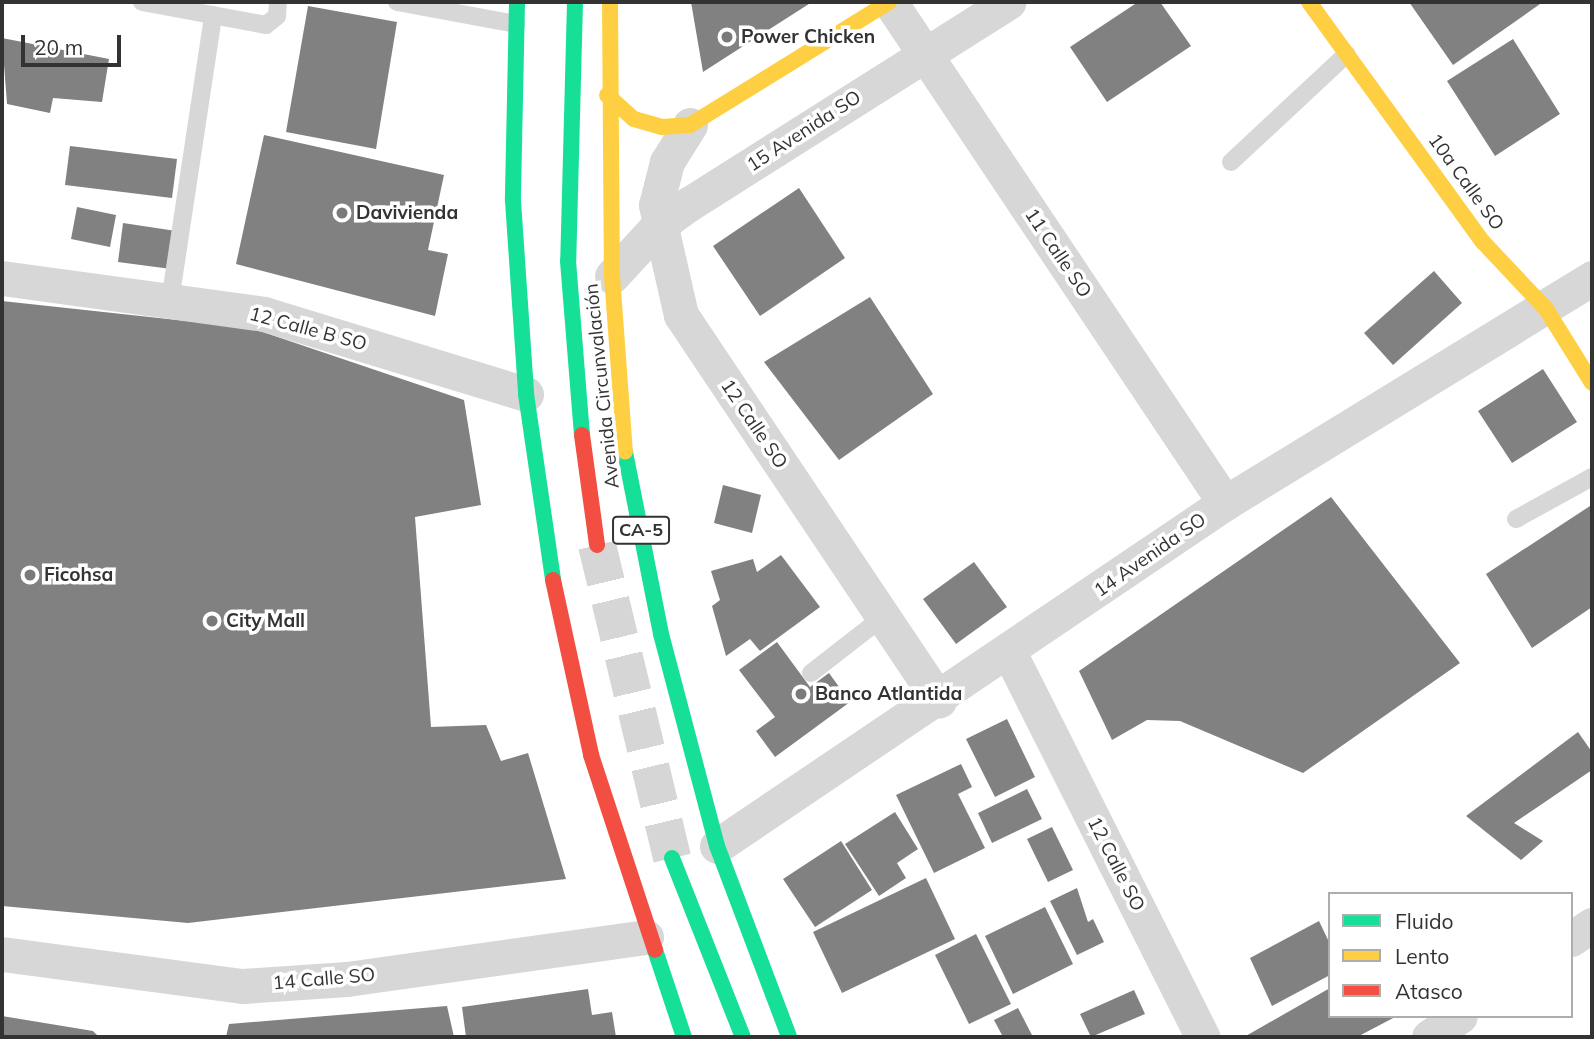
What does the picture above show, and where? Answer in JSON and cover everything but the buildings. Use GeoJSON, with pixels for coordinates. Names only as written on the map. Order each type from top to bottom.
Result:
{"type":"FeatureCollection","features":[{"type":"Feature","properties":{"kind":"main road"},"geometry":{"type":"LineString","coordinates":[[517,2],[513,201],[526,394],[549,560],[591,755],[646,937],[684,1037]]}},
{"type":"Feature","properties":{"kind":"main road"},"geometry":{"type":"LineString","coordinates":[[575,2],[568,261],[584,463],[597,545]]}},
{"type":"Feature","properties":{"kind":"main road","name":"Avenida Circunvalación"},"geometry":{"type":"LineString","coordinates":[[610,2],[607,95],[612,276],[626,460],[661,634],[717,846],[789,1037]]}},
{"type":"Feature","properties":{"kind":"main road"},"geometry":{"type":"LineString","coordinates":[[607,95],[634,119],[662,127],[690,125],[890,2]]}},
{"type":"Feature","properties":{"kind":"main road","name":"10a Calle SO"},"geometry":{"type":"LineString","coordinates":[[1309,2],[1483,242],[1546,309],[1592,383]]}},
{"type":"Feature","properties":{"kind":"main road"},"geometry":{"type":"LineString","coordinates":[[672,858],[743,1037]]}},
{"type":"Feature","properties":{"kind":"street","name":"11 Calle SO"},"geometry":{"type":"LineString","coordinates":[[890,2],[1225,503]]}},
{"type":"Feature","properties":{"kind":"street","name":"15 Avenida SO"},"geometry":{"type":"LineString","coordinates":[[612,276],[657,227],[1008,2]]}},
{"type":"Feature","properties":{"kind":"street","name":"12 Calle SO"},"geometry":{"type":"LineString","coordinates":[[690,125],[660,183],[657,227],[681,315],[939,701]]}},
{"type":"Feature","properties":{"kind":"street","name":"12 Calle B SO"},"geometry":{"type":"LineString","coordinates":[[2,278],[264,314],[526,394]]}},
{"type":"Feature","properties":{"kind":"street","name":"14 Avenida SO"},"geometry":{"type":"LineString","coordinates":[[717,846],[1010,654],[1225,503],[1546,309],[1592,278]]}},
{"type":"Feature","properties":{"kind":"street","name":"12 Calle SO"},"geometry":{"type":"LineString","coordinates":[[1010,654],[1203,1037]]}},
{"type":"Feature","properties":{"kind":"street"},"geometry":{"type":"LineString","coordinates":[[1573,939],[1592,925]]}},
{"type":"Feature","properties":{"kind":"street","name":"14 Calle SO"},"geometry":{"type":"LineString","coordinates":[[2,954],[242,986],[347,979],[646,937]]}},
{"type":"Feature","properties":{"kind":"street"},"geometry":{"type":"LineString","coordinates":[[1429,1037],[1457,1018]]}},
{"type":"Feature","properties":{"kind":"lane"},"geometry":{"type":"LineString","coordinates":[[142,2],[266,25],[277,16],[278,2]]}},
{"type":"Feature","properties":{"kind":"lane"},"geometry":{"type":"LineString","coordinates":[[397,2],[516,23]]}},
{"type":"Feature","properties":{"kind":"lane"},"geometry":{"type":"LineString","coordinates":[[170,301],[213,15]]}},
{"type":"Feature","properties":{"kind":"lane"},"geometry":{"type":"LineString","coordinates":[[1231,162],[1347,54]]}},
{"type":"Feature","properties":{"kind":"lane"},"geometry":{"type":"LineString","coordinates":[[1516,519],[1592,477]]}},
{"type":"Feature","properties":{"kind":"lane"},"geometry":{"type":"LineString","coordinates":[[811,673],[883,617]]}},
{"type":"Feature","properties":{"kind":"tunnel"},"geometry":{"type":"LineString","coordinates":[[597,545],[672,858]]}},
{"type":"Feature","properties":{"kind":"traffic: fast"},"geometry":{"type":"LineString","coordinates":[[517,2],[513,201],[526,394],[553,580]]}},
{"type":"Feature","properties":{"kind":"traffic: fast"},"geometry":{"type":"LineString","coordinates":[[575,2],[568,261],[582,435]]}},
{"type":"Feature","properties":{"kind":"traffic: fast"},"geometry":{"type":"LineString","coordinates":[[625,452],[661,634],[717,846],[789,1037]]}},
{"type":"Feature","properties":{"kind":"traffic: fast"},"geometry":{"type":"LineString","coordinates":[[672,858],[743,1037]]}},
{"type":"Feature","properties":{"kind":"traffic: fast"},"geometry":{"type":"LineString","coordinates":[[655,950],[684,1037]]}},
{"type":"Feature","properties":{"kind":"traffic: slow"},"geometry":{"type":"LineString","coordinates":[[610,2],[612,276],[625,452]]}},
{"type":"Feature","properties":{"kind":"traffic: slow"},"geometry":{"type":"LineString","coordinates":[[607,95],[634,119],[662,127],[690,125],[889,2]]}},
{"type":"Feature","properties":{"kind":"traffic: slow"},"geometry":{"type":"LineString","coordinates":[[1309,2],[1483,242],[1546,309],[1592,383]]}},
{"type":"Feature","properties":{"kind":"traffic: jam"},"geometry":{"type":"LineString","coordinates":[[582,435],[597,545]]}},
{"type":"Feature","properties":{"kind":"traffic: jam"},"geometry":{"type":"LineString","coordinates":[[553,580],[591,755],[655,950]]}},
{"type":"Feature","properties":{"kind":"place","name":"Power Chicken"},"geometry":{"type":"Point","coordinates":[727,37]}},
{"type":"Feature","properties":{"kind":"place","name":"Davivienda"},"geometry":{"type":"Point","coordinates":[342,213]}},
{"type":"Feature","properties":{"kind":"place","name":"Ficohsa"},"geometry":{"type":"Point","coordinates":[30,575]}},
{"type":"Feature","properties":{"kind":"place","name":"City Mall"},"geometry":{"type":"Point","coordinates":[212,621]}},
{"type":"Feature","properties":{"kind":"place","name":"Banco Atlantida"},"geometry":{"type":"Point","coordinates":[801,694]}}]}
